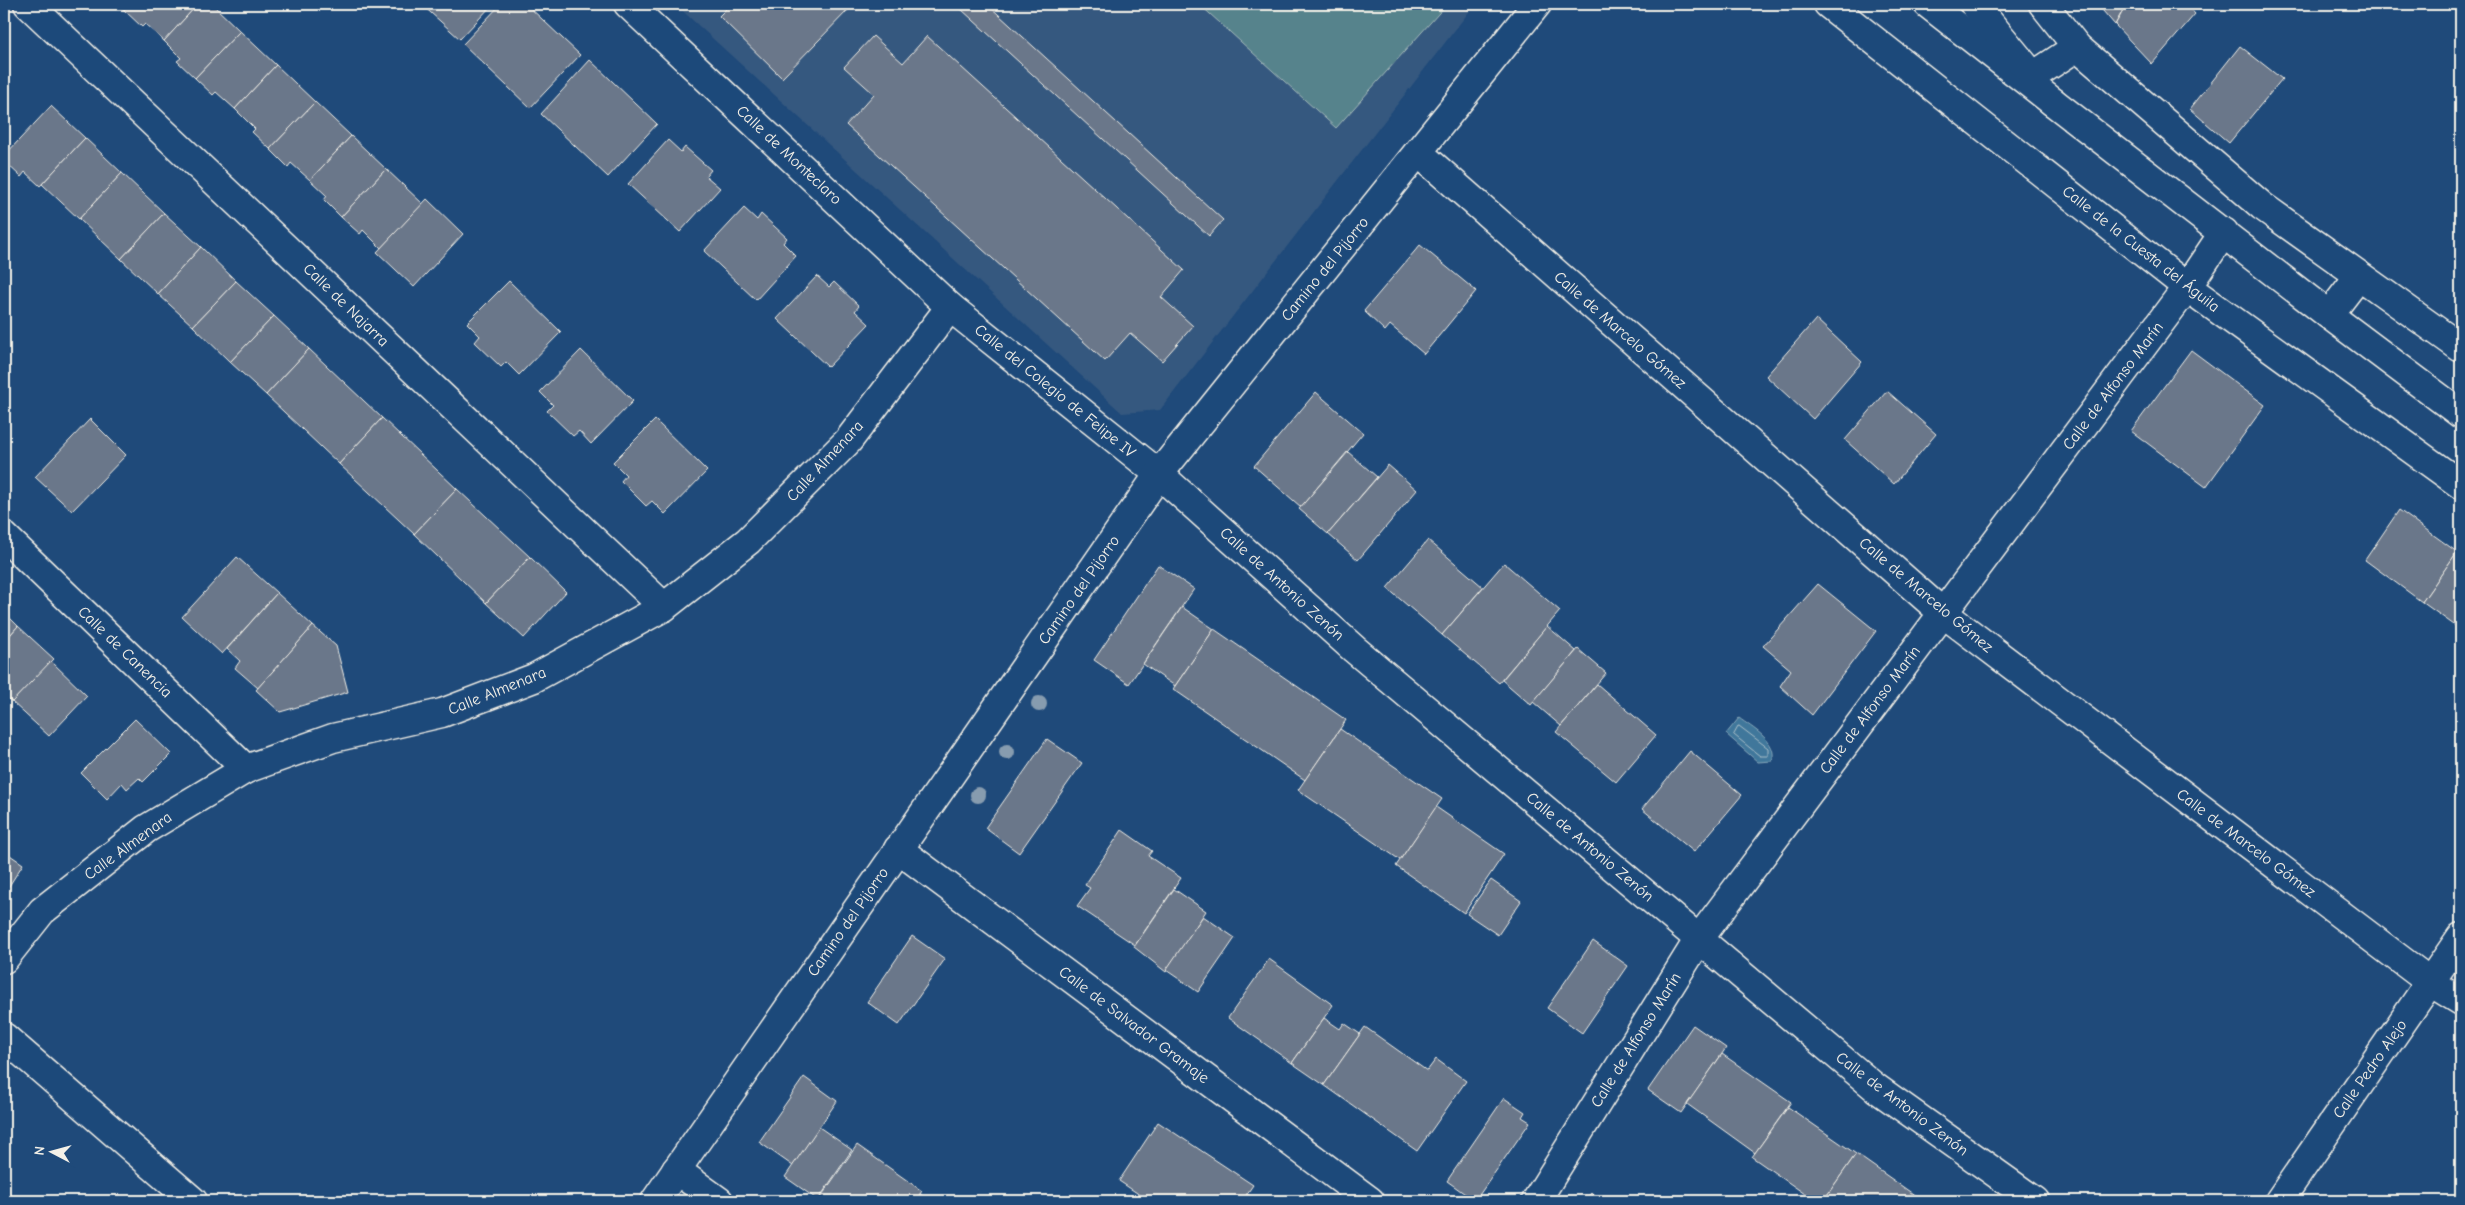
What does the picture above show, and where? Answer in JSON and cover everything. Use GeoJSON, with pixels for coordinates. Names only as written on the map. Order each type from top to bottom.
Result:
{"type":"FeatureCollection","features":[{"type":"Feature","properties":{"kind":"street","name":"Calle de Najarra"},"geometry":{"type":"LineString","coordinates":[[28,4],[664,607]]}},
{"type":"Feature","properties":{"kind":"street","name":"Calle de Monteclaro"},"geometry":{"type":"LineString","coordinates":[[628,4],[950,307]]}},
{"type":"Feature","properties":{"kind":"street","name":"Camino del Pijorro"},"geometry":{"type":"LineString","coordinates":[[655,1201],[1159,474],[1537,4]]}},
{"type":"Feature","properties":{"kind":"street","name":"Calle de la Cuesta del Águila"},"geometry":{"type":"LineString","coordinates":[[1828,4],[2187,287],[2461,485]]}},
{"type":"Feature","properties":{"kind":"street"},"geometry":{"type":"LineString","coordinates":[[1928,4],[2224,232],[2329,316],[2461,414]]}},
{"type":"Feature","properties":{"kind":"street"},"geometry":{"type":"LineString","coordinates":[[1974,4],[2054,102]]}},
{"type":"Feature","properties":{"kind":"street"},"geometry":{"type":"LineString","coordinates":[[2044,4],[2077,47],[2262,206],[2461,348]]}},
{"type":"Feature","properties":{"kind":"street"},"geometry":{"type":"LineString","coordinates":[[2033,76],[2077,47]]}},
{"type":"Feature","properties":{"kind":"street","name":"Calle de Marcelo Gómez"},"geometry":{"type":"LineString","coordinates":[[1419,153],[1943,613],[2430,982],[2461,1001]]}},
{"type":"Feature","properties":{"kind":"street","name":"Calle de Alfonso Marín"},"geometry":{"type":"LineString","coordinates":[[1536,1201],[1699,939],[2187,287],[2224,232]]}},
{"type":"Feature","properties":{"kind":"street"},"geometry":{"type":"LineString","coordinates":[[2329,316],[2359,276]]}},
{"type":"Feature","properties":{"kind":"street","name":"Calle Almenara"},"geometry":{"type":"LineString","coordinates":[[4,959],[42,911],[116,852],[146,829],[246,769],[333,738],[442,713],[534,678],[664,607],[748,541],[848,441],[950,307]]}},
{"type":"Feature","properties":{"kind":"street","name":"Calle del Colegio de Felipe IV"},"geometry":{"type":"LineString","coordinates":[[950,307],[1159,474]]}},
{"type":"Feature","properties":{"kind":"street","name":"Calle de Antonio Zenón"},"geometry":{"type":"LineString","coordinates":[[1159,474],[1354,649],[1876,1088],[2035,1201]]}},
{"type":"Feature","properties":{"kind":"street","name":"Calle de Canencia"},"geometry":{"type":"LineString","coordinates":[[4,536],[246,769]]}},
{"type":"Feature","properties":{"kind":"street","name":"Calle de Salvador Gramaje"},"geometry":{"type":"LineString","coordinates":[[898,849],[1370,1201]]}},
{"type":"Feature","properties":{"kind":"street","name":"Calle Pedro Alejo"},"geometry":{"type":"LineString","coordinates":[[2279,1201],[2461,937]]}},
{"type":"Feature","properties":{"kind":"street"},"geometry":{"type":"LineString","coordinates":[[4,1037],[194,1201]]}},
{"type":"Feature","properties":{"kind":"street"},"geometry":{"type":"LineString","coordinates":[[676,1170],[719,1201]]}},
{"type":"Feature","properties":{"kind":"shaded area"},"geometry":{"type":"Polygon","coordinates":[[[675,4],[1475,4],[1160,410],[1122,413],[675,4]]]}},
{"type":"Feature","properties":{"kind":"green space"},"geometry":{"type":"Polygon","coordinates":[[[1199,4],[1447,4],[1336,128],[1199,4]]]}},
{"type":"Feature","properties":{"kind":"water"},"geometry":{"type":"Polygon","coordinates":[[[1739,718],[1768,742],[1772,748],[1772,761],[1758,762],[1726,734],[1739,718]]]}},
{"type":"Feature","properties":{"kind":"building"},"geometry":{"type":"Polygon","coordinates":[[[117,4],[130,4],[124,10],[117,4]]]}},
{"type":"Feature","properties":{"kind":"building"},"geometry":{"type":"Polygon","coordinates":[[[130,4],[198,4],[164,41],[145,24],[142,27],[124,10],[130,4]]]}},
{"type":"Feature","properties":{"kind":"building"},"geometry":{"type":"Polygon","coordinates":[[[198,4],[212,4],[240,31],[195,78],[177,61],[181,58],[164,41],[198,4]]]}},
{"type":"Feature","properties":{"kind":"building"},"geometry":{"type":"Polygon","coordinates":[[[421,4],[493,4],[460,39],[421,4]]]}},
{"type":"Feature","properties":{"kind":"building"},"geometry":{"type":"Polygon","coordinates":[[[501,4],[526,4],[580,55],[530,108],[463,44],[501,4]]]}},
{"type":"Feature","properties":{"kind":"building"},"geometry":{"type":"Polygon","coordinates":[[[731,4],[847,4],[851,7],[782,78],[719,16],[731,4]]]}},
{"type":"Feature","properties":{"kind":"building"},"geometry":{"type":"Polygon","coordinates":[[[966,4],[987,4],[1223,220],[1209,236],[961,9],[966,4]]]}},
{"type":"Feature","properties":{"kind":"building"},"geometry":{"type":"Polygon","coordinates":[[[2097,4],[2126,4],[2115,25],[2097,4]]]}},
{"type":"Feature","properties":{"kind":"building"},"geometry":{"type":"Polygon","coordinates":[[[2127,4],[2186,4],[2195,14],[2152,64],[2115,25],[2127,4]]]}},
{"type":"Feature","properties":{"kind":"building"},"geometry":{"type":"Polygon","coordinates":[[[240,31],[276,65],[235,109],[216,92],[213,95],[195,78],[240,31]]]}},
{"type":"Feature","properties":{"kind":"building"},"geometry":{"type":"Polygon","coordinates":[[[873,36],[903,63],[927,36],[1184,270],[1161,297],[1193,326],[1162,361],[1130,333],[1105,361],[846,125],[874,94],[844,67],[873,36]]]}},
{"type":"Feature","properties":{"kind":"building"},"geometry":{"type":"Polygon","coordinates":[[[2240,46],[2282,79],[2229,143],[2190,109],[2240,46]]]}},
{"type":"Feature","properties":{"kind":"building"},"geometry":{"type":"Polygon","coordinates":[[[590,60],[657,124],[608,177],[541,114],[590,60]]]}},
{"type":"Feature","properties":{"kind":"building"},"geometry":{"type":"Polygon","coordinates":[[[276,65],[315,102],[270,149],[252,132],[255,129],[235,109],[276,65]]]}},
{"type":"Feature","properties":{"kind":"building"},"geometry":{"type":"Polygon","coordinates":[[[315,102],[351,136],[310,180],[291,163],[288,167],[270,149],[315,102]]]}},
{"type":"Feature","properties":{"kind":"building"},"geometry":{"type":"Polygon","coordinates":[[[51,106],[85,138],[40,186],[25,172],[21,177],[4,161],[4,156],[51,106]]]}},
{"type":"Feature","properties":{"kind":"building"},"geometry":{"type":"Polygon","coordinates":[[[351,136],[386,169],[341,217],[324,200],[327,196],[310,180],[351,136]]]}},
{"type":"Feature","properties":{"kind":"building"},"geometry":{"type":"Polygon","coordinates":[[[85,138],[122,173],[79,219],[42,184],[85,138]]]}},
{"type":"Feature","properties":{"kind":"building"},"geometry":{"type":"Polygon","coordinates":[[[668,140],[681,152],[685,147],[711,170],[706,176],[720,188],[680,232],[628,184],[668,140]]]}},
{"type":"Feature","properties":{"kind":"building"},"geometry":{"type":"Polygon","coordinates":[[[386,169],[423,204],[381,248],[363,230],[360,234],[341,217],[386,169]]]}},
{"type":"Feature","properties":{"kind":"building"},"geometry":{"type":"Polygon","coordinates":[[[122,173],[164,213],[121,259],[79,219],[122,173]]]}},
{"type":"Feature","properties":{"kind":"building"},"geometry":{"type":"Polygon","coordinates":[[[427,199],[463,234],[414,287],[377,252],[427,199]]]}},
{"type":"Feature","properties":{"kind":"building"},"geometry":{"type":"Polygon","coordinates":[[[744,208],[757,220],[761,214],[787,238],[783,243],[796,256],[756,300],[704,251],[744,208]]]}},
{"type":"Feature","properties":{"kind":"building"},"geometry":{"type":"Polygon","coordinates":[[[164,213],[201,247],[158,294],[121,259],[164,213]]]}},
{"type":"Feature","properties":{"kind":"building"},"geometry":{"type":"Polygon","coordinates":[[[1420,245],[1476,291],[1424,354],[1390,325],[1385,331],[1364,311],[1420,245]]]}},
{"type":"Feature","properties":{"kind":"building"},"geometry":{"type":"Polygon","coordinates":[[[201,247],[236,281],[193,326],[158,294],[201,247]]]}},
{"type":"Feature","properties":{"kind":"building"},"geometry":{"type":"Polygon","coordinates":[[[817,276],[829,287],[834,282],[859,306],[855,311],[869,324],[828,367],[777,319],[817,276]]]}},
{"type":"Feature","properties":{"kind":"building"},"geometry":{"type":"Polygon","coordinates":[[[236,281],[274,316],[230,362],[193,326],[236,281]]]}},
{"type":"Feature","properties":{"kind":"building"},"geometry":{"type":"Polygon","coordinates":[[[509,281],[561,332],[519,375],[506,362],[501,367],[475,342],[480,336],[467,323],[509,281]]]}},
{"type":"Feature","properties":{"kind":"building"},"geometry":{"type":"Polygon","coordinates":[[[274,316],[309,349],[266,395],[230,362],[274,316]]]}},
{"type":"Feature","properties":{"kind":"building"},"geometry":{"type":"Polygon","coordinates":[[[1816,319],[1862,362],[1813,419],[1766,376],[1816,319]]]}},
{"type":"Feature","properties":{"kind":"building"},"geometry":{"type":"Polygon","coordinates":[[[309,349],[382,418],[339,464],[266,395],[309,349]]]}},
{"type":"Feature","properties":{"kind":"building"},"geometry":{"type":"Polygon","coordinates":[[[581,350],[633,401],[591,444],[579,431],[573,436],[547,411],[553,405],[540,392],[581,350]]]}},
{"type":"Feature","properties":{"kind":"building"},"geometry":{"type":"Polygon","coordinates":[[[2191,350],[2265,405],[2206,487],[2131,431],[2191,350]]]}},
{"type":"Feature","properties":{"kind":"building"},"geometry":{"type":"Polygon","coordinates":[[[1887,391],[1936,434],[1894,484],[1845,440],[1887,391]]]}},
{"type":"Feature","properties":{"kind":"building"},"geometry":{"type":"Polygon","coordinates":[[[1316,392],[1363,433],[1301,507],[1254,466],[1316,392]]]}},
{"type":"Feature","properties":{"kind":"building"},"geometry":{"type":"Polygon","coordinates":[[[382,418],[457,489],[414,534],[339,464],[382,418]]]}},
{"type":"Feature","properties":{"kind":"building"},"geometry":{"type":"Polygon","coordinates":[[[90,419],[126,455],[72,511],[35,477],[90,419]]]}},
{"type":"Feature","properties":{"kind":"building"},"geometry":{"type":"Polygon","coordinates":[[[655,420],[707,471],[665,514],[652,501],[646,506],[621,481],[626,475],[613,462],[655,420]]]}},
{"type":"Feature","properties":{"kind":"building"},"geometry":{"type":"Polygon","coordinates":[[[1348,452],[1377,477],[1328,534],[1299,509],[1348,452]]]}},
{"type":"Feature","properties":{"kind":"building"},"geometry":{"type":"Polygon","coordinates":[[[1388,465],[1417,490],[1358,560],[1328,534],[1388,465]]]}},
{"type":"Feature","properties":{"kind":"building"},"geometry":{"type":"Polygon","coordinates":[[[457,489],[530,557],[486,603],[414,534],[457,489]]]}},
{"type":"Feature","properties":{"kind":"building"},"geometry":{"type":"Polygon","coordinates":[[[2399,510],[2457,552],[2422,602],[2365,560],[2399,510]]]}},
{"type":"Feature","properties":{"kind":"building"},"geometry":{"type":"Polygon","coordinates":[[[1428,540],[1483,587],[1442,635],[1387,588],[1428,540]]]}},
{"type":"Feature","properties":{"kind":"building"},"geometry":{"type":"Polygon","coordinates":[[[2457,552],[2461,555],[2461,630],[2422,602],[2457,552]]]}},
{"type":"Feature","properties":{"kind":"building"},"geometry":{"type":"Polygon","coordinates":[[[237,557],[277,593],[222,654],[182,617],[237,557]]]}},
{"type":"Feature","properties":{"kind":"building"},"geometry":{"type":"Polygon","coordinates":[[[530,557],[566,592],[524,638],[486,603],[530,557]]]}},
{"type":"Feature","properties":{"kind":"building"},"geometry":{"type":"Polygon","coordinates":[[[1504,563],[1560,611],[1499,683],[1442,635],[1504,563]]]}},
{"type":"Feature","properties":{"kind":"building"},"geometry":{"type":"Polygon","coordinates":[[[1158,565],[1194,589],[1129,684],[1094,660],[1158,565]]]}},
{"type":"Feature","properties":{"kind":"building"},"geometry":{"type":"Polygon","coordinates":[[[1818,584],[1876,631],[1812,715],[1780,686],[1791,670],[1763,646],[1818,584]]]}},
{"type":"Feature","properties":{"kind":"building"},"geometry":{"type":"Polygon","coordinates":[[[277,593],[313,626],[258,688],[235,668],[240,661],[227,649],[277,593]]]}},
{"type":"Feature","properties":{"kind":"building"},"geometry":{"type":"Polygon","coordinates":[[[1182,607],[1214,629],[1175,686],[1143,664],[1182,607]]]}},
{"type":"Feature","properties":{"kind":"building"},"geometry":{"type":"Polygon","coordinates":[[[4,612],[18,626],[4,642],[4,612]]]}},
{"type":"Feature","properties":{"kind":"building"},"geometry":{"type":"Polygon","coordinates":[[[18,626],[54,659],[12,702],[4,694],[4,642],[18,626]]]}},
{"type":"Feature","properties":{"kind":"building"},"geometry":{"type":"Polygon","coordinates":[[[313,626],[336,646],[348,692],[280,712],[256,690],[313,626]]]}},
{"type":"Feature","properties":{"kind":"building"},"geometry":{"type":"Polygon","coordinates":[[[1547,626],[1576,651],[1531,705],[1502,680],[1547,626]]]}},
{"type":"Feature","properties":{"kind":"building"},"geometry":{"type":"Polygon","coordinates":[[[1214,629],[1346,720],[1305,780],[1173,689],[1214,629]]]}},
{"type":"Feature","properties":{"kind":"building"},"geometry":{"type":"Polygon","coordinates":[[[1578,649],[1606,673],[1561,726],[1533,702],[1578,649]]]}},
{"type":"Feature","properties":{"kind":"building"},"geometry":{"type":"Polygon","coordinates":[[[51,661],[87,696],[49,736],[12,702],[51,661]]]}},
{"type":"Feature","properties":{"kind":"building"},"geometry":{"type":"Polygon","coordinates":[[[1597,684],[1656,735],[1616,782],[1556,732],[1597,684]]]}},
{"type":"Feature","properties":{"kind":"building"},"geometry":{"type":"Polygon","coordinates":[[[135,719],[171,754],[143,782],[139,778],[127,789],[122,783],[107,799],[81,773],[135,719]]]}},
{"type":"Feature","properties":{"kind":"building"},"geometry":{"type":"Polygon","coordinates":[[[1340,729],[1442,799],[1400,860],[1298,790],[1340,729]]]}},
{"type":"Feature","properties":{"kind":"building"},"geometry":{"type":"Polygon","coordinates":[[[1047,739],[1082,763],[1019,853],[985,828],[1047,739]]]}},
{"type":"Feature","properties":{"kind":"building"},"geometry":{"type":"Polygon","coordinates":[[[1690,751],[1742,795],[1694,852],[1642,809],[1690,751]]]}},
{"type":"Feature","properties":{"kind":"building"},"geometry":{"type":"Polygon","coordinates":[[[1436,807],[1504,854],[1464,913],[1396,866],[1436,807]]]}},
{"type":"Feature","properties":{"kind":"building"},"geometry":{"type":"Polygon","coordinates":[[[1122,830],[1152,851],[1148,856],[1181,878],[1135,945],[1077,906],[1090,888],[1085,885],[1122,830]]]}},
{"type":"Feature","properties":{"kind":"building"},"geometry":{"type":"Polygon","coordinates":[[[4,851],[23,864],[4,894],[4,851]]]}},
{"type":"Feature","properties":{"kind":"building"},"geometry":{"type":"Polygon","coordinates":[[[1491,880],[1521,901],[1498,935],[1467,914],[1491,880]]]}},
{"type":"Feature","properties":{"kind":"building"},"geometry":{"type":"Polygon","coordinates":[[[1174,889],[1206,911],[1166,972],[1134,947],[1174,889]]]}},
{"type":"Feature","properties":{"kind":"building"},"geometry":{"type":"Polygon","coordinates":[[[1203,916],[1235,938],[1198,992],[1166,970],[1203,916]]]}},
{"type":"Feature","properties":{"kind":"building"},"geometry":{"type":"Polygon","coordinates":[[[912,936],[945,959],[899,1025],[867,1002],[912,936]]]}},
{"type":"Feature","properties":{"kind":"building"},"geometry":{"type":"Polygon","coordinates":[[[1593,941],[1628,966],[1582,1033],[1547,1008],[1593,941]]]}},
{"type":"Feature","properties":{"kind":"building"},"geometry":{"type":"Polygon","coordinates":[[[1269,959],[1333,1005],[1292,1063],[1228,1018],[1269,959]]]}},
{"type":"Feature","properties":{"kind":"building"},"geometry":{"type":"Polygon","coordinates":[[[1324,1018],[1340,1029],[1344,1023],[1360,1034],[1324,1085],[1292,1063],[1324,1018]]]}},
{"type":"Feature","properties":{"kind":"building"},"geometry":{"type":"Polygon","coordinates":[[[1693,1025],[1726,1048],[1681,1113],[1648,1090],[1693,1025]]]}},
{"type":"Feature","properties":{"kind":"building"},"geometry":{"type":"Polygon","coordinates":[[[1365,1027],[1427,1071],[1436,1059],[1466,1081],[1417,1151],[1324,1085],[1365,1027]]]}},
{"type":"Feature","properties":{"kind":"building"},"geometry":{"type":"Polygon","coordinates":[[[1722,1054],[1791,1102],[1755,1153],[1687,1104],[1722,1054]]]}},
{"type":"Feature","properties":{"kind":"building"},"geometry":{"type":"Polygon","coordinates":[[[804,1077],[837,1101],[793,1166],[759,1142],[804,1077]]]}},
{"type":"Feature","properties":{"kind":"building"},"geometry":{"type":"Polygon","coordinates":[[[1504,1098],[1525,1112],[1522,1117],[1530,1122],[1475,1201],[1447,1181],[1504,1098]]]}},
{"type":"Feature","properties":{"kind":"building"},"geometry":{"type":"Polygon","coordinates":[[[1788,1107],[1856,1154],[1823,1201],[1815,1201],[1752,1157],[1788,1107]]]}},
{"type":"Feature","properties":{"kind":"building"},"geometry":{"type":"Polygon","coordinates":[[[1158,1122],[1253,1185],[1242,1201],[1149,1201],[1119,1181],[1158,1122]]]}},
{"type":"Feature","properties":{"kind":"building"},"geometry":{"type":"Polygon","coordinates":[[[819,1127],[852,1150],[818,1200],[785,1177],[819,1127]]]}},
{"type":"Feature","properties":{"kind":"building"},"geometry":{"type":"Polygon","coordinates":[[[857,1145],[922,1191],[915,1201],[818,1201],[857,1145]]]}},
{"type":"Feature","properties":{"kind":"building"},"geometry":{"type":"Polygon","coordinates":[[[1856,1154],[1923,1201],[1823,1201],[1856,1154]]]}},
{"type":"Feature","properties":{"kind":"building"},"geometry":{"type":"Polygon","coordinates":[[[1591,1193],[1602,1201],[1585,1201],[1591,1193]]]}},
{"type":"Feature","properties":{"kind":"building"},"geometry":{"type":"Polygon","coordinates":[[[920,1194],[930,1201],[915,1201],[920,1194]]]}},
{"type":"Feature","properties":{"kind":"building"},"geometry":{"type":"Polygon","coordinates":[[[1247,1194],[1258,1201],[1242,1201],[1247,1194]]]}}]}
